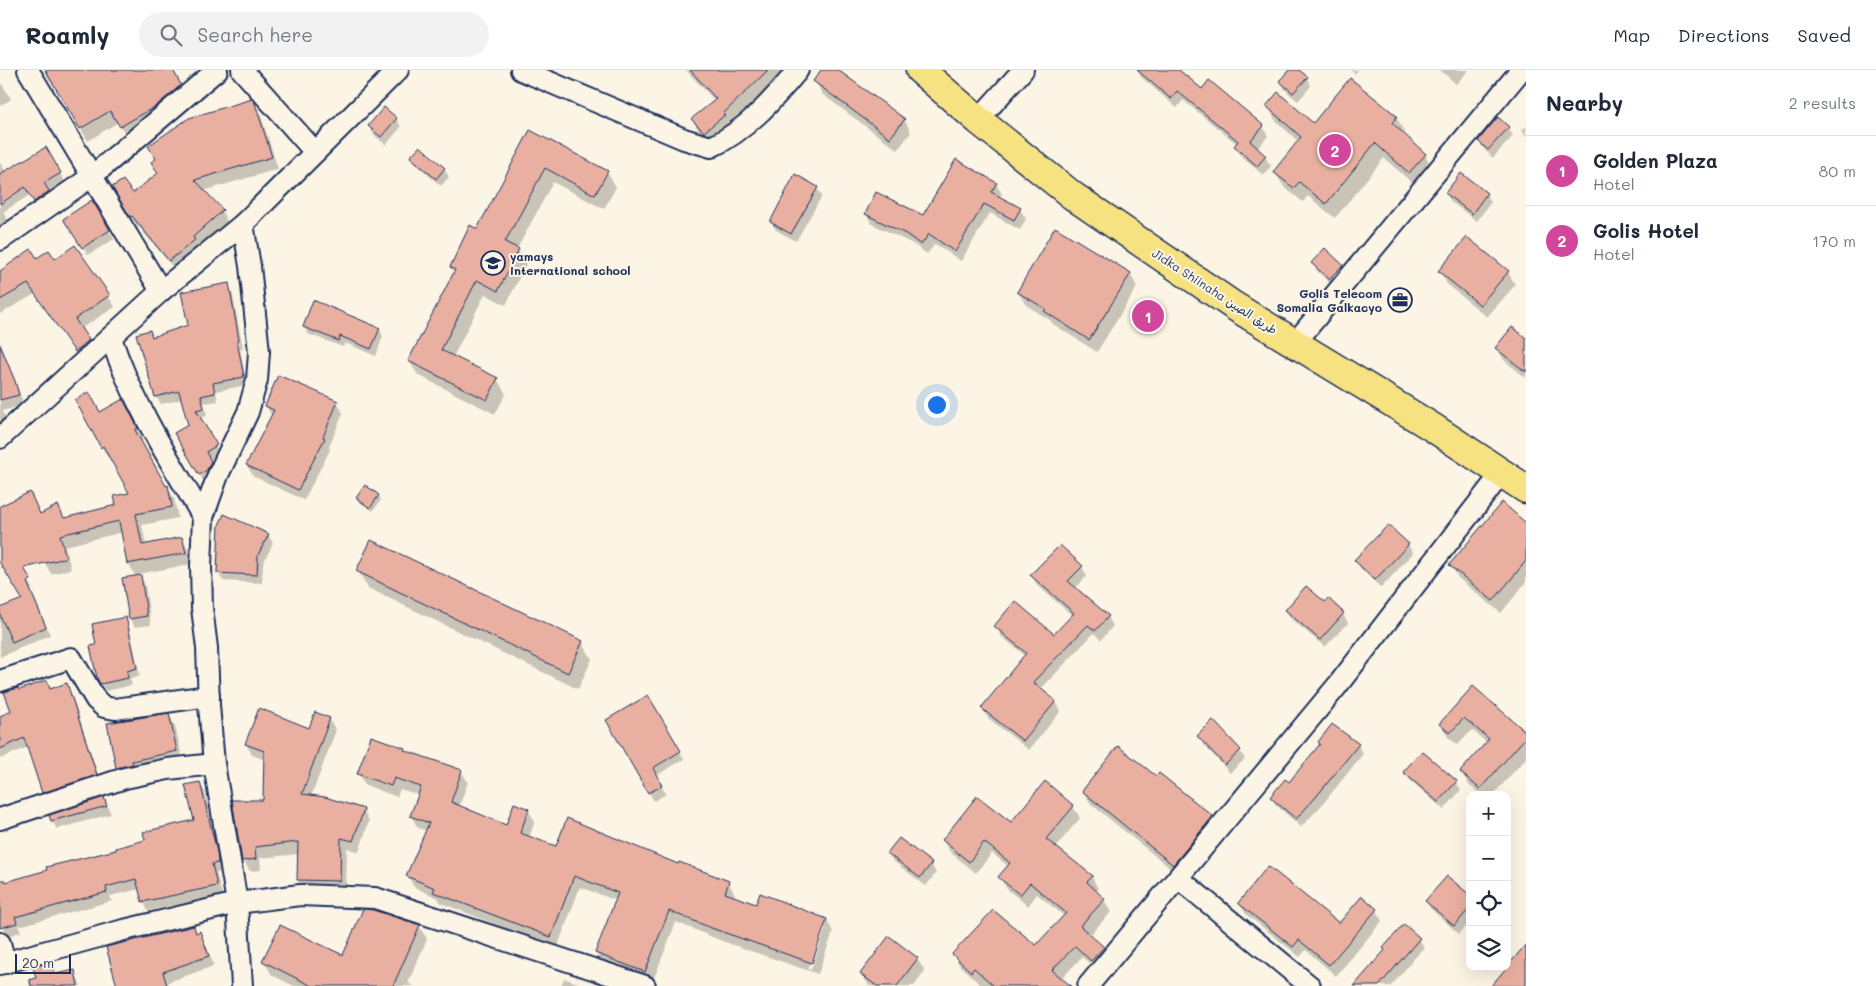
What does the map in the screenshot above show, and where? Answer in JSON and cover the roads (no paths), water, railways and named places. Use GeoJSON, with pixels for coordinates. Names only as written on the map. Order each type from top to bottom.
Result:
{"type":"FeatureCollection","features":[{"type":"Feature","properties":{"kind":"main road","name":"Jidka Shiinaha طريق الصين"},"geometry":{"type":"LineString","coordinates":[[920,70],[978,120],[1073,196],[1234,306],[1432,428],[1526,489]]}},
{"type":"Feature","properties":{"kind":"street"},"geometry":{"type":"LineString","coordinates":[[28,70],[161,291]]}},
{"type":"Feature","properties":{"kind":"street"},"geometry":{"type":"LineString","coordinates":[[0,240],[91,176],[217,70]]}},
{"type":"Feature","properties":{"kind":"street"},"geometry":{"type":"LineString","coordinates":[[242,70],[315,152]]}},
{"type":"Feature","properties":{"kind":"street"},"geometry":{"type":"LineString","coordinates":[[0,438],[161,291],[243,224],[398,70]]}},
{"type":"Feature","properties":{"kind":"street"},"geometry":{"type":"LineString","coordinates":[[521,70],[684,139],[711,147],[729,137],[756,116],[779,94],[798,70]]}},
{"type":"Feature","properties":{"kind":"street"},"geometry":{"type":"LineString","coordinates":[[978,120],[1023,70]]}},
{"type":"Feature","properties":{"kind":"street"},"geometry":{"type":"LineString","coordinates":[[1295,343],[1521,70]]}},
{"type":"Feature","properties":{"kind":"street"},"geometry":{"type":"LineString","coordinates":[[242,986],[238,903],[214,764],[207,648],[202,608],[201,566],[203,517],[218,475],[248,412],[256,380],[258,352],[250,266],[243,224]]}},
{"type":"Feature","properties":{"kind":"street"},"geometry":{"type":"LineString","coordinates":[[111,338],[130,388],[156,439],[203,517]]}},
{"type":"Feature","properties":{"kind":"street"},"geometry":{"type":"LineString","coordinates":[[1088,986],[1337,686],[1501,474]]}},
{"type":"Feature","properties":{"kind":"street"},"geometry":{"type":"LineString","coordinates":[[0,681],[71,658],[96,700],[104,707],[115,709],[209,696]]}},
{"type":"Feature","properties":{"kind":"street"},"geometry":{"type":"LineString","coordinates":[[0,819],[124,778],[168,769],[214,764]]}},
{"type":"Feature","properties":{"kind":"street"},"geometry":{"type":"LineString","coordinates":[[1178,878],[1289,980],[1310,986]]}},
{"type":"Feature","properties":{"kind":"street"},"geometry":{"type":"LineString","coordinates":[[0,943],[3,963],[120,931],[238,903],[300,895],[375,898],[645,986]]}},
{"type":"Feature","properties":{"kind":"place","name":"Golis Hotel"},"geometry":{"type":"Point","coordinates":[1335,150]}},
{"type":"Feature","properties":{"kind":"place","name":"yamays international school"},"geometry":{"type":"Point","coordinates":[493,263]}},
{"type":"Feature","properties":{"kind":"place","name":"Golis Telecom Somalia Galkacyo"},"geometry":{"type":"Point","coordinates":[1400,300]}},
{"type":"Feature","properties":{"kind":"place","name":"Golden Plaza"},"geometry":{"type":"Point","coordinates":[1148,316]}}]}
